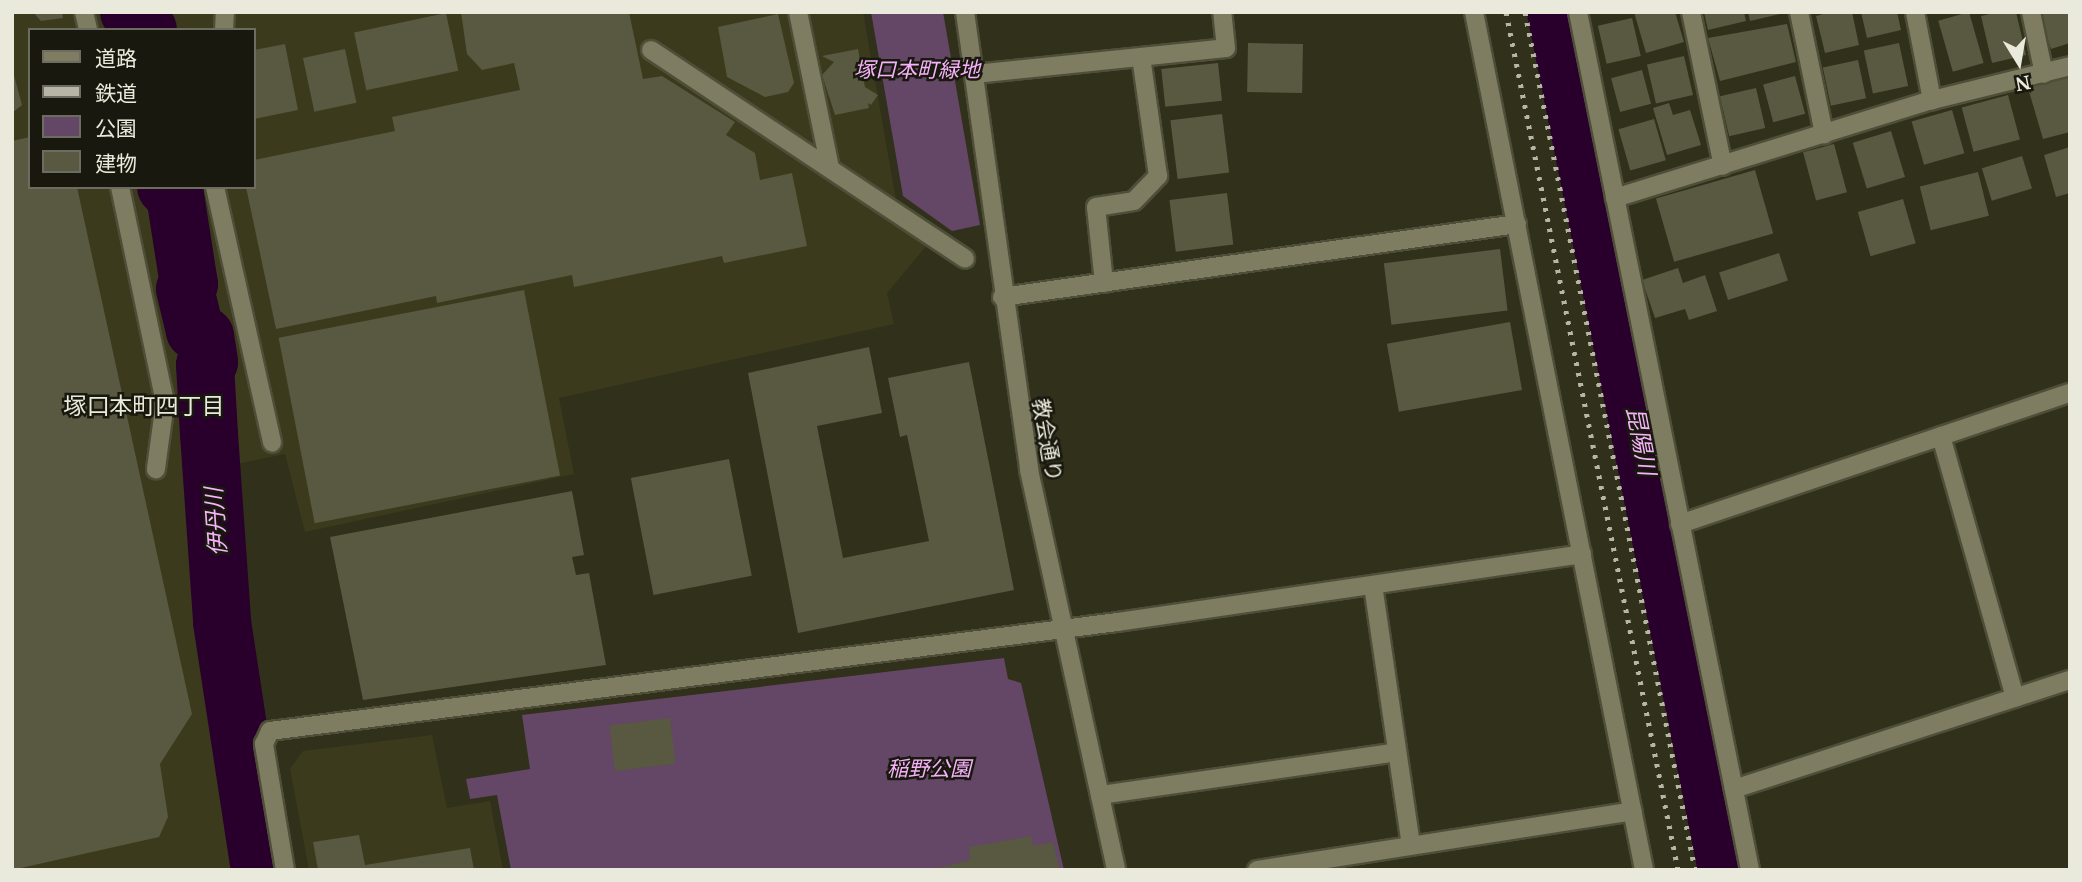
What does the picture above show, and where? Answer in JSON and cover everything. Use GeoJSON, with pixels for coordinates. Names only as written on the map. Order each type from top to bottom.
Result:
{"type":"FeatureCollection","features":[{"type":"Feature","properties":{"kind":"street"},"geometry":{"type":"LineString","coordinates":[[798,12],[830,167]]}},
{"type":"Feature","properties":{"kind":"street","name":"教会通り"},"geometry":{"type":"LineString","coordinates":[[965,12],[1002,297],[1028,470],[1116,870]]}},
{"type":"Feature","properties":{"kind":"street"},"geometry":{"type":"LineString","coordinates":[[975,74],[1226,48],[1222,12]]}},
{"type":"Feature","properties":{"kind":"street"},"geometry":{"type":"LineString","coordinates":[[1474,12],[1644,870]]}},
{"type":"Feature","properties":{"kind":"street"},"geometry":{"type":"LineString","coordinates":[[1578,12],[1750,870]]}},
{"type":"Feature","properties":{"kind":"street"},"geometry":{"type":"LineString","coordinates":[[1690,12],[1723,166]]}},
{"type":"Feature","properties":{"kind":"street"},"geometry":{"type":"LineString","coordinates":[[1799,12],[1824,134]]}},
{"type":"Feature","properties":{"kind":"street"},"geometry":{"type":"LineString","coordinates":[[1915,12],[1932,100]]}},
{"type":"Feature","properties":{"kind":"street"},"geometry":{"type":"LineString","coordinates":[[2031,12],[2044,74]]}},
{"type":"Feature","properties":{"kind":"street"},"geometry":{"type":"LineString","coordinates":[[652,50],[965,259]]}},
{"type":"Feature","properties":{"kind":"street"},"geometry":{"type":"LineString","coordinates":[[1104,283],[1096,207],[1135,201],[1158,176],[1140,57]]}},
{"type":"Feature","properties":{"kind":"street"},"geometry":{"type":"LineString","coordinates":[[1615,198],[1932,100],[2044,74],[2070,65]]}},
{"type":"Feature","properties":{"kind":"street"},"geometry":{"type":"LineString","coordinates":[[120,189],[165,402],[156,469]]}},
{"type":"Feature","properties":{"kind":"street"},"geometry":{"type":"LineString","coordinates":[[215,189],[272,443]]}},
{"type":"Feature","properties":{"kind":"street"},"geometry":{"type":"LineString","coordinates":[[1002,297],[1517,225]]}},
{"type":"Feature","properties":{"kind":"street"},"geometry":{"type":"LineString","coordinates":[[1680,524],[2070,393]]}},
{"type":"Feature","properties":{"kind":"street"},"geometry":{"type":"LineString","coordinates":[[1941,436],[2015,698]]}},
{"type":"Feature","properties":{"kind":"street"},"geometry":{"type":"LineString","coordinates":[[285,870],[264,744],[270,731],[1062,628],[1583,554]]}},
{"type":"Feature","properties":{"kind":"street"},"geometry":{"type":"LineString","coordinates":[[1373,585],[1410,845]]}},
{"type":"Feature","properties":{"kind":"street"},"geometry":{"type":"LineString","coordinates":[[1734,789],[2070,680]]}},
{"type":"Feature","properties":{"kind":"street"},"geometry":{"type":"LineString","coordinates":[[1100,795],[1397,752]]}},
{"type":"Feature","properties":{"kind":"street"},"geometry":{"type":"LineString","coordinates":[[1257,870],[1632,811]]}},
{"type":"Feature","properties":{"kind":"shaded area"},"geometry":{"type":"Polygon","coordinates":[[[12,12],[863,12],[896,200],[938,232],[887,293],[894,324],[559,398],[574,474],[305,532],[285,454],[188,474],[248,870],[12,870],[12,12]]]}},
{"type":"Feature","properties":{"kind":"shaded area"},"geometry":{"type":"Polygon","coordinates":[[[432,735],[447,808],[490,801],[503,870],[309,870],[290,769],[303,751],[432,735]]]}},
{"type":"Feature","properties":{"kind":"green space","name":"塚口本町緑地"},"geometry":{"type":"Polygon","coordinates":[[[871,12],[943,12],[980,225],[952,231],[903,196],[871,12]]]}},
{"type":"Feature","properties":{"kind":"green space","name":"稲野公園"},"geometry":{"type":"Polygon","coordinates":[[[1004,658],[1008,679],[1021,683],[1064,870],[511,870],[497,795],[470,799],[466,779],[530,769],[522,715],[1004,658]]]}},
{"type":"Feature","properties":{"kind":"building"},"geometry":{"type":"Polygon","coordinates":[[[33,12],[62,12],[63,18],[41,21],[33,12]]]}},
{"type":"Feature","properties":{"kind":"building"},"geometry":{"type":"Polygon","coordinates":[[[461,12],[629,12],[643,79],[662,76],[735,122],[726,135],[755,153],[760,180],[792,173],[807,246],[724,263],[722,256],[574,287],[572,275],[437,303],[436,296],[276,329],[246,189],[256,189],[256,160],[395,131],[392,117],[520,90],[514,63],[482,70],[467,54],[461,12]]]}},
{"type":"Feature","properties":{"kind":"building"},"geometry":{"type":"Polygon","coordinates":[[[1634,12],[1675,12],[1684,42],[1646,53],[1634,12]]]}},
{"type":"Feature","properties":{"kind":"building"},"geometry":{"type":"Polygon","coordinates":[[[1704,12],[1744,12],[1746,21],[1708,30],[1704,12]]]}},
{"type":"Feature","properties":{"kind":"building"},"geometry":{"type":"Polygon","coordinates":[[[1748,12],[1784,12],[1784,13],[1750,21],[1748,12]]]}},
{"type":"Feature","properties":{"kind":"building"},"geometry":{"type":"Polygon","coordinates":[[[1830,12],[1852,12],[1859,45],[1825,53],[1816,16],[1830,12]]]}},
{"type":"Feature","properties":{"kind":"building"},"geometry":{"type":"Polygon","coordinates":[[[1861,12],[1897,12],[1901,30],[1867,38],[1861,12]]]}},
{"type":"Feature","properties":{"kind":"building"},"geometry":{"type":"Polygon","coordinates":[[[1969,12],[1984,63],[1953,72],[1938,21],[1969,12]]]}},
{"type":"Feature","properties":{"kind":"building"},"geometry":{"type":"Polygon","coordinates":[[[2016,12],[2026,55],[1992,63],[1981,16],[2016,12]]]}},
{"type":"Feature","properties":{"kind":"building"},"geometry":{"type":"Polygon","coordinates":[[[2039,12],[2070,12],[2070,43],[2051,49],[2039,12]]]}},
{"type":"Feature","properties":{"kind":"building"},"geometry":{"type":"Polygon","coordinates":[[[446,13],[458,71],[366,90],[354,33],[446,13]]]}},
{"type":"Feature","properties":{"kind":"building"},"geometry":{"type":"Polygon","coordinates":[[[778,14],[794,83],[788,92],[765,97],[727,77],[718,27],[778,14]]]}},
{"type":"Feature","properties":{"kind":"building"},"geometry":{"type":"Polygon","coordinates":[[[1632,18],[1641,56],[1607,64],[1598,26],[1632,18]]]}},
{"type":"Feature","properties":{"kind":"building"},"geometry":{"type":"Polygon","coordinates":[[[1787,24],[1796,62],[1720,81],[1708,38],[1787,24]]]}},
{"type":"Feature","properties":{"kind":"building"},"geometry":{"type":"Polygon","coordinates":[[[1248,43],[1303,44],[1302,93],[1247,92],[1248,43]]]}},
{"type":"Feature","properties":{"kind":"building"},"geometry":{"type":"Polygon","coordinates":[[[1899,43],[1908,86],[1873,94],[1864,50],[1899,43]]]}},
{"type":"Feature","properties":{"kind":"building"},"geometry":{"type":"Polygon","coordinates":[[[285,44],[298,110],[256,119],[256,50],[285,44]]]}},
{"type":"Feature","properties":{"kind":"building"},"geometry":{"type":"Polygon","coordinates":[[[345,49],[356,103],[314,112],[303,58],[345,49]]]}},
{"type":"Feature","properties":{"kind":"building"},"geometry":{"type":"Polygon","coordinates":[[[858,49],[865,87],[878,95],[871,105],[868,103],[869,108],[835,115],[822,75],[834,62],[822,56],[858,49]]]}},
{"type":"Feature","properties":{"kind":"building"},"geometry":{"type":"Polygon","coordinates":[[[1684,56],[1693,95],[1656,104],[1647,65],[1684,56]]]}},
{"type":"Feature","properties":{"kind":"building"},"geometry":{"type":"Polygon","coordinates":[[[1858,60],[1866,98],[1831,106],[1823,67],[1858,60]]]}},
{"type":"Feature","properties":{"kind":"building"},"geometry":{"type":"Polygon","coordinates":[[[1218,63],[1222,101],[1165,107],[1161,69],[1218,63]]]}},
{"type":"Feature","properties":{"kind":"building"},"geometry":{"type":"Polygon","coordinates":[[[12,68],[22,105],[12,113],[12,68]]]}},
{"type":"Feature","properties":{"kind":"building"},"geometry":{"type":"Polygon","coordinates":[[[1642,70],[1651,104],[1620,112],[1611,78],[1642,70]]]}},
{"type":"Feature","properties":{"kind":"building"},"geometry":{"type":"Polygon","coordinates":[[[1795,76],[1805,114],[1773,122],[1763,85],[1795,76]]]}},
{"type":"Feature","properties":{"kind":"building"},"geometry":{"type":"Polygon","coordinates":[[[2070,76],[2070,132],[2043,139],[2028,88],[2070,76]]]}},
{"type":"Feature","properties":{"kind":"building"},"geometry":{"type":"Polygon","coordinates":[[[1756,88],[1765,128],[1729,136],[1720,96],[1756,88]]]}},
{"type":"Feature","properties":{"kind":"building"},"geometry":{"type":"Polygon","coordinates":[[[2008,95],[2020,139],[1974,152],[1962,107],[2008,95]]]}},
{"type":"Feature","properties":{"kind":"building"},"geometry":{"type":"Polygon","coordinates":[[[1669,103],[1673,115],[1690,110],[1701,145],[1667,155],[1653,108],[1669,103]]]}},
{"type":"Feature","properties":{"kind":"building"},"geometry":{"type":"Polygon","coordinates":[[[1952,110],[1964,153],[1924,165],[1912,122],[1952,110]]]}},
{"type":"Feature","properties":{"kind":"building"},"geometry":{"type":"Polygon","coordinates":[[[1222,114],[1229,173],[1178,179],[1170,120],[1222,114]]]}},
{"type":"Feature","properties":{"kind":"building"},"geometry":{"type":"Polygon","coordinates":[[[1654,119],[1666,160],[1630,171],[1618,129],[1654,119]]]}},
{"type":"Feature","properties":{"kind":"building"},"geometry":{"type":"Polygon","coordinates":[[[1891,131],[1905,177],[1867,189],[1853,143],[1891,131]]]}},
{"type":"Feature","properties":{"kind":"building"},"geometry":{"type":"Polygon","coordinates":[[[28,137],[28,189],[77,189],[192,714],[160,764],[168,817],[159,837],[12,870],[12,141],[28,137]]]}},
{"type":"Feature","properties":{"kind":"building"},"geometry":{"type":"Polygon","coordinates":[[[1834,144],[1847,192],[1816,201],[1803,152],[1834,144]]]}},
{"type":"Feature","properties":{"kind":"building"},"geometry":{"type":"Polygon","coordinates":[[[2070,147],[2070,193],[2056,197],[2044,155],[2070,147]]]}},
{"type":"Feature","properties":{"kind":"building"},"geometry":{"type":"Polygon","coordinates":[[[2022,156],[2032,189],[1992,201],[1982,168],[2022,156]]]}},
{"type":"Feature","properties":{"kind":"building"},"geometry":{"type":"Polygon","coordinates":[[[1755,170],[1773,233],[1674,262],[1656,198],[1755,170]]]}},
{"type":"Feature","properties":{"kind":"building"},"geometry":{"type":"Polygon","coordinates":[[[1978,172],[1989,216],[1931,230],[1920,187],[1978,172]]]}},
{"type":"Feature","properties":{"kind":"building"},"geometry":{"type":"Polygon","coordinates":[[[1227,193],[1233,245],[1176,252],[1169,200],[1227,193]]]}},
{"type":"Feature","properties":{"kind":"building"},"geometry":{"type":"Polygon","coordinates":[[[1903,199],[1916,243],[1871,256],[1858,212],[1903,199]]]}},
{"type":"Feature","properties":{"kind":"building"},"geometry":{"type":"Polygon","coordinates":[[[1500,249],[1508,311],[1391,325],[1384,263],[1500,249]]]}},
{"type":"Feature","properties":{"kind":"building"},"geometry":{"type":"Polygon","coordinates":[[[1779,253],[1788,281],[1728,300],[1719,272],[1779,253]]]}},
{"type":"Feature","properties":{"kind":"building"},"geometry":{"type":"Polygon","coordinates":[[[1678,268],[1683,283],[1705,275],[1717,311],[1689,320],[1685,309],[1655,318],[1642,280],[1678,268]]]}},
{"type":"Feature","properties":{"kind":"building"},"geometry":{"type":"Polygon","coordinates":[[[524,290],[560,476],[315,523],[279,338],[524,290]]]}},
{"type":"Feature","properties":{"kind":"building"},"geometry":{"type":"Polygon","coordinates":[[[1510,322],[1522,390],[1399,412],[1387,344],[1510,322]]]}},
{"type":"Feature","properties":{"kind":"building"},"geometry":{"type":"Polygon","coordinates":[[[869,347],[882,413],[817,426],[843,558],[929,541],[907,435],[900,437],[888,378],[969,362],[1014,590],[798,633],[748,373],[869,347]]]}},
{"type":"Feature","properties":{"kind":"building"},"geometry":{"type":"Polygon","coordinates":[[[729,459],[752,576],[654,595],[631,478],[729,459]]]}},
{"type":"Feature","properties":{"kind":"building"},"geometry":{"type":"Polygon","coordinates":[[[572,491],[584,555],[572,557],[576,575],[589,573],[606,665],[363,700],[330,537],[572,491]]]}},
{"type":"Feature","properties":{"kind":"building"},"geometry":{"type":"Polygon","coordinates":[[[670,718],[676,764],[615,771],[609,725],[670,718]]]}},
{"type":"Feature","properties":{"kind":"building"},"geometry":{"type":"Polygon","coordinates":[[[359,835],[365,865],[470,848],[474,870],[318,870],[313,842],[359,835]]]}},
{"type":"Feature","properties":{"kind":"building"},"geometry":{"type":"Polygon","coordinates":[[[1031,836],[1033,846],[1053,842],[1060,870],[931,870],[970,860],[969,847],[1031,836]]]}},
{"type":"Feature","properties":{"kind":"waterway","name":"伊丹川"},"geometry":{"type":"LineString","coordinates":[[129,12],[146,28]]}},
{"type":"Feature","properties":{"kind":"waterway","name":"昆陽川"},"geometry":{"type":"LineString","coordinates":[[1556,12],[1727,870]]}},
{"type":"Feature","properties":{"kind":"waterway","name":"伊丹川"},"geometry":{"type":"LineString","coordinates":[[168,189],[175,195],[189,284],[185,289],[195,331],[205,336],[209,362],[205,365],[222,622],[260,870]]}},
{"type":"Feature","properties":{"kind":"railway"},"geometry":{"type":"LineString","coordinates":[[1506,12],[1678,870]]}},
{"type":"Feature","properties":{"kind":"railway"},"geometry":{"type":"LineString","coordinates":[[1525,12],[1695,870]]}},
{"type":"Feature","properties":{"kind":"district","name":"塚口本町四丁目"},"geometry":{"type":"Point","coordinates":[144,405]}}]}
